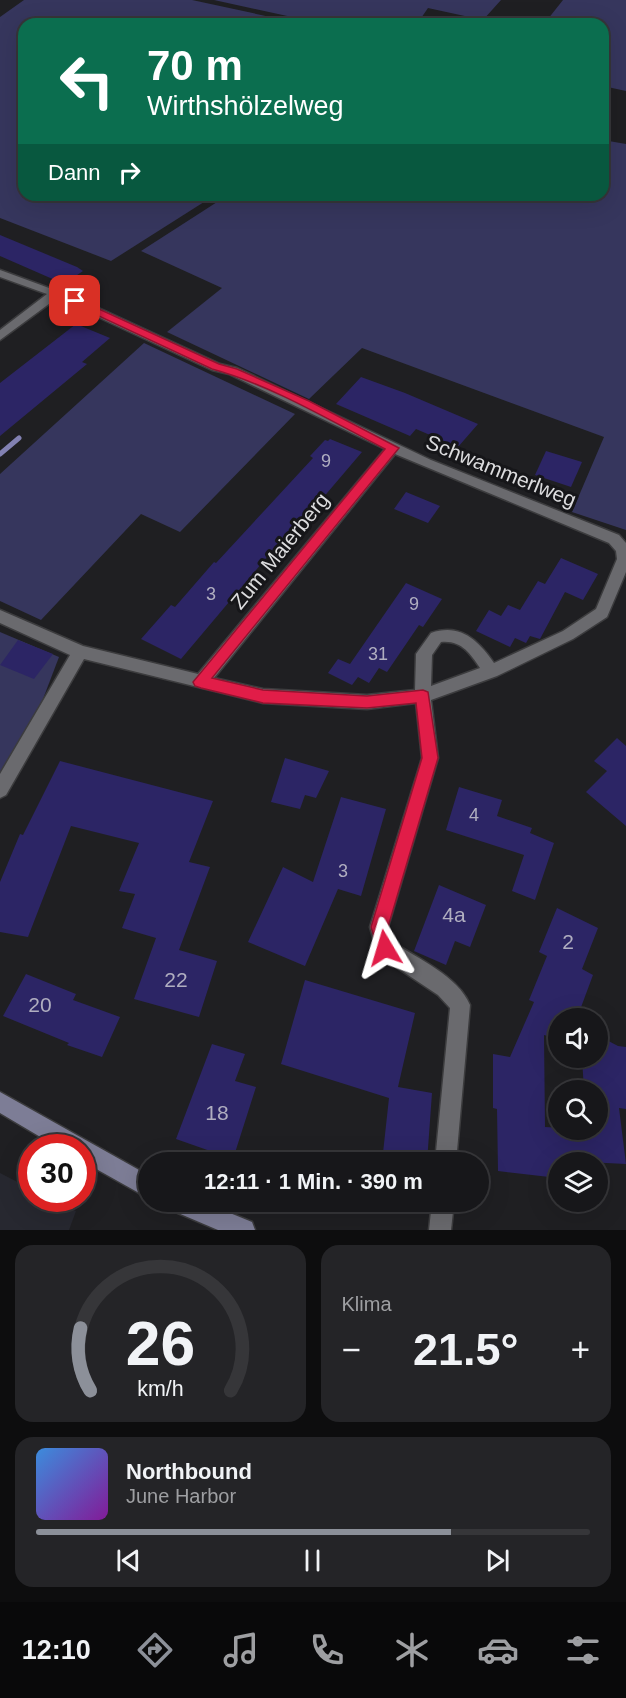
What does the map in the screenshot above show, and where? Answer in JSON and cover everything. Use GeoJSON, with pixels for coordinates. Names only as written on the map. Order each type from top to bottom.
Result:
{"type":"FeatureCollection","features":[{"type":"Feature","properties":{"kind":"street","name":"Schwammerlweg"},"geometry":{"type":"LineString","coordinates":[[0,273],[55,294],[216,367],[233,371],[393,448],[501,495],[614,539],[623,549],[624,559],[602,613],[568,635],[491,671]]}},
{"type":"Feature","properties":{"kind":"street"},"geometry":{"type":"LineString","coordinates":[[0,336],[55,294]]}},
{"type":"Feature","properties":{"kind":"street","name":"Zum Maierberg"},"geometry":{"type":"LineString","coordinates":[[201,682],[393,448]]}},
{"type":"Feature","properties":{"kind":"street"},"geometry":{"type":"LineString","coordinates":[[0,616],[80,652],[263,696],[367,702],[423,696],[491,671],[471,644],[453,634],[436,637],[424,654],[423,696],[430,758],[380,927],[385,948],[445,987],[460,1005],[447,1152]]}},
{"type":"Feature","properties":{"kind":"street"},"geometry":{"type":"LineString","coordinates":[[0,790],[80,652]]}},
{"type":"Feature","properties":{"kind":"street"},"geometry":{"type":"LineString","coordinates":[[0,1102],[56,1134]]}},
{"type":"Feature","properties":{"kind":"street"},"geometry":{"type":"LineString","coordinates":[[96,1157],[138,1181]]}},
{"type":"Feature","properties":{"kind":"street"},"geometry":{"type":"LineString","coordinates":[[202,1212],[244,1230]]}},
{"type":"Feature","properties":{"kind":"street"},"geometry":{"type":"LineString","coordinates":[[440,1230],[442,1212]]}},
{"type":"Feature","properties":{"kind":"shaded area"},"geometry":{"type":"Polygon","coordinates":[[[24,0],[192,0],[275,18],[18,18],[18,201],[206,201],[111,261],[0,218],[0,17],[24,0]]]}},
{"type":"Feature","properties":{"kind":"shaded area"},"geometry":{"type":"Polygon","coordinates":[[[214,0],[501,0],[485,18],[474,18],[428,8],[421,18],[296,18],[214,0]]]}},
{"type":"Feature","properties":{"kind":"shaded area"},"geometry":{"type":"Polygon","coordinates":[[[563,0],[626,0],[626,91],[609,87],[609,18],[549,18],[563,0]]]}},
{"type":"Feature","properties":{"kind":"shaded area"},"geometry":{"type":"Polygon","coordinates":[[[609,141],[626,144],[626,530],[572,512],[604,437],[362,348],[309,399],[167,332],[222,288],[141,251],[219,201],[609,201],[609,141]]]}},
{"type":"Feature","properties":{"kind":"shaded area"},"geometry":{"type":"Polygon","coordinates":[[[144,343],[295,414],[180,532],[141,514],[41,620],[0,601],[0,474],[144,343]]]}},
{"type":"Feature","properties":{"kind":"shaded area"},"geometry":{"type":"Polygon","coordinates":[[[0,632],[59,657],[43,699],[0,776],[0,632]]]}},
{"type":"Feature","properties":{"kind":"shaded area"},"geometry":{"type":"Polygon","coordinates":[[[0,1173],[18,1182],[18,1212],[76,1212],[69,1230],[0,1230],[0,1173]]]}},
{"type":"Feature","properties":{"kind":"building"},"geometry":{"type":"Polygon","coordinates":[[[0,235],[83,271],[64,284],[0,256],[0,235]]]}},
{"type":"Feature","properties":{"kind":"building"},"geometry":{"type":"Polygon","coordinates":[[[76,324],[110,338],[82,362],[87,364],[0,436],[0,383],[76,324]]]}},
{"type":"Feature","properties":{"kind":"building"},"geometry":{"type":"Polygon","coordinates":[[[361,377],[478,424],[458,447],[416,429],[410,436],[336,404],[361,377]]]}},
{"type":"Feature","properties":{"kind":"building"},"geometry":{"type":"Polygon","coordinates":[[[330,439],[362,452],[287,540],[283,538],[181,659],[141,639],[171,605],[175,607],[214,562],[216,563],[313,458],[310,456],[325,440],[330,439]]]}},
{"type":"Feature","properties":{"kind":"building"},"geometry":{"type":"Polygon","coordinates":[[[546,451],[582,462],[571,487],[535,475],[546,451]]]}},
{"type":"Feature","properties":{"kind":"building"},"geometry":{"type":"Polygon","coordinates":[[[406,492],[440,506],[428,523],[394,509],[406,492]]]}},
{"type":"Feature","properties":{"kind":"building"},"geometry":{"type":"Polygon","coordinates":[[[561,558],[598,574],[583,600],[565,592],[540,639],[530,636],[526,643],[515,638],[510,647],[476,631],[489,610],[501,616],[508,605],[520,610],[538,581],[545,584],[561,558]]]}},
{"type":"Feature","properties":{"kind":"building"},"geometry":{"type":"Polygon","coordinates":[[[406,583],[442,599],[423,627],[419,625],[387,672],[379,668],[369,683],[358,677],[352,685],[328,673],[338,659],[350,664],[406,583]]]}},
{"type":"Feature","properties":{"kind":"building"},"geometry":{"type":"Polygon","coordinates":[[[18,640],[53,654],[34,679],[0,665],[18,640]]]}},
{"type":"Feature","properties":{"kind":"building"},"geometry":{"type":"Polygon","coordinates":[[[617,738],[626,746],[626,826],[586,792],[607,771],[594,761],[617,738]]]}},
{"type":"Feature","properties":{"kind":"building"},"geometry":{"type":"Polygon","coordinates":[[[285,758],[329,771],[316,798],[305,795],[300,809],[271,802],[285,758]]]}},
{"type":"Feature","properties":{"kind":"building"},"geometry":{"type":"Polygon","coordinates":[[[60,761],[213,801],[189,862],[210,867],[179,950],[217,961],[199,1017],[134,999],[156,938],[122,928],[135,894],[119,891],[139,843],[71,826],[28,937],[0,932],[0,882],[20,834],[23,835],[60,761]]]}},
{"type":"Feature","properties":{"kind":"building"},"geometry":{"type":"Polygon","coordinates":[[[459,787],[502,800],[497,816],[532,828],[530,833],[554,843],[535,900],[512,891],[524,855],[446,830],[459,787]]]}},
{"type":"Feature","properties":{"kind":"building"},"geometry":{"type":"Polygon","coordinates":[[[341,797],[386,809],[361,896],[338,889],[305,966],[248,942],[283,867],[313,882],[341,797]]]}},
{"type":"Feature","properties":{"kind":"building"},"geometry":{"type":"Polygon","coordinates":[[[439,885],[486,905],[470,947],[455,941],[446,965],[414,951],[439,885]]]}},
{"type":"Feature","properties":{"kind":"building"},"geometry":{"type":"Polygon","coordinates":[[[557,908],[598,928],[582,969],[593,975],[581,1008],[548,1008],[548,1036],[544,1035],[545,1127],[548,1127],[548,1140],[608,1140],[608,1080],[583,1080],[583,1068],[608,1068],[608,1041],[626,1047],[626,1109],[619,1108],[626,1164],[608,1163],[608,1152],[548,1152],[548,1177],[498,1171],[497,1109],[493,1108],[493,1054],[510,1057],[534,1002],[529,1000],[547,956],[539,952],[557,908]]]}},
{"type":"Feature","properties":{"kind":"building"},"geometry":{"type":"Polygon","coordinates":[[[26,974],[76,994],[73,1000],[120,1017],[102,1057],[67,1045],[69,1043],[3,1016],[26,974]]]}},
{"type":"Feature","properties":{"kind":"building"},"geometry":{"type":"Polygon","coordinates":[[[305,980],[415,1013],[398,1087],[432,1093],[428,1152],[383,1152],[389,1098],[281,1064],[305,980]]]}},
{"type":"Feature","properties":{"kind":"building"},"geometry":{"type":"Polygon","coordinates":[[[212,1044],[245,1054],[235,1081],[256,1087],[235,1152],[213,1152],[176,1139],[212,1044]]]}},
{"type":"Feature","properties":{"kind":"waterway"},"geometry":{"type":"LineString","coordinates":[[0,454],[19,438]]}},
{"type":"Feature","properties":{"kind":"route"},"geometry":{"type":"LineString","coordinates":[[75,301],[216,367],[233,371],[305,404],[393,448],[201,682],[263,696],[367,702],[423,696],[430,758],[380,927],[385,948]]}}]}
